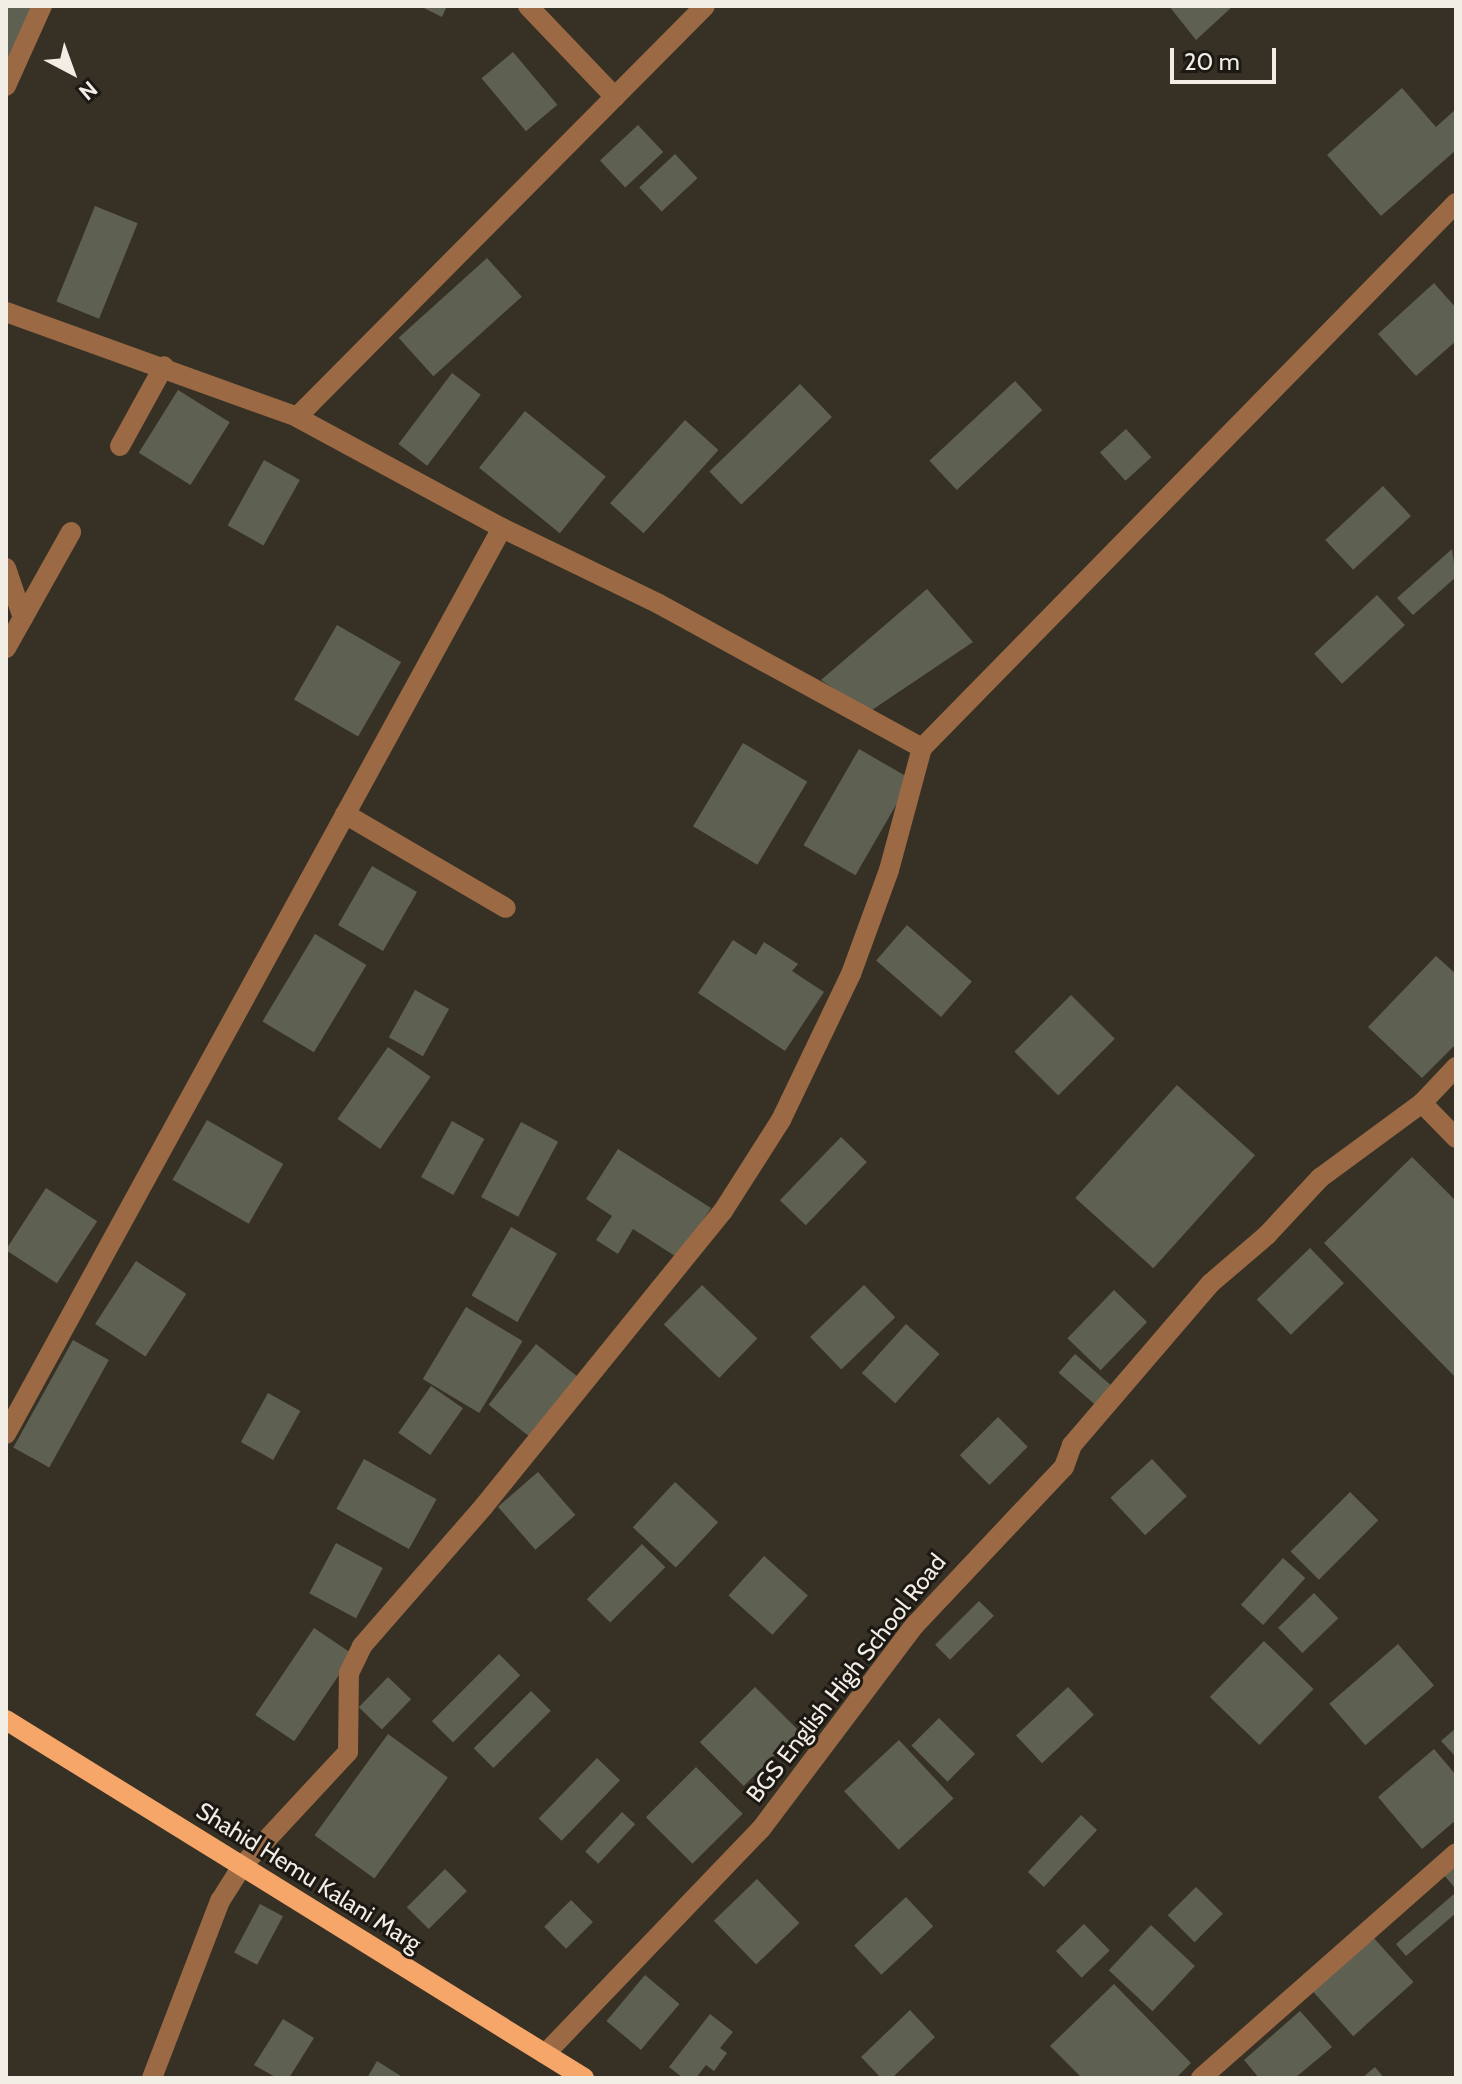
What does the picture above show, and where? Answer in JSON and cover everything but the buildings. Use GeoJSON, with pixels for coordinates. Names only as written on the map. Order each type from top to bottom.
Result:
{"type":"FeatureCollection","features":[{"type":"Feature","properties":{"kind":"main road","name":"Shahid Hemu Kalani Marg"},"geometry":{"type":"LineString","coordinates":[[6,1720],[584,2078]]}},
{"type":"Feature","properties":{"kind":"street"},"geometry":{"type":"LineString","coordinates":[[6,86],[42,6]]}},
{"type":"Feature","properties":{"kind":"street"},"geometry":{"type":"LineString","coordinates":[[528,6],[615,97]]}},
{"type":"Feature","properties":{"kind":"street"},"geometry":{"type":"LineString","coordinates":[[297,417],[705,6]]}},
{"type":"Feature","properties":{"kind":"street"},"geometry":{"type":"LineString","coordinates":[[152,2078],[220,1901],[242,1866],[348,1752],[349,1673],[375,1627],[484,1506],[713,1223],[781,1120],[851,974],[889,870],[922,748],[1456,203]]}},
{"type":"Feature","properties":{"kind":"street"},"geometry":{"type":"LineString","coordinates":[[6,312],[164,366],[297,417],[502,528],[659,604],[922,748]]}},
{"type":"Feature","properties":{"kind":"street"},"geometry":{"type":"LineString","coordinates":[[120,446],[164,366]]}},
{"type":"Feature","properties":{"kind":"street"},"geometry":{"type":"LineString","coordinates":[[6,1434],[502,528]]}},
{"type":"Feature","properties":{"kind":"street"},"geometry":{"type":"LineString","coordinates":[[6,648],[71,532]]}},
{"type":"Feature","properties":{"kind":"street"},"geometry":{"type":"LineString","coordinates":[[6,568],[23,618]]}},
{"type":"Feature","properties":{"kind":"street"},"geometry":{"type":"LineString","coordinates":[[345,814],[506,908]]}},
{"type":"Feature","properties":{"kind":"street","name":"BGS English High School Road"},"geometry":{"type":"LineString","coordinates":[[545,2054],[761,1829],[915,1625],[1064,1467],[1072,1445],[1211,1283],[1267,1235],[1320,1178],[1422,1103],[1456,1067]]}},
{"type":"Feature","properties":{"kind":"street"},"geometry":{"type":"LineString","coordinates":[[1422,1103],[1456,1138]]}},
{"type":"Feature","properties":{"kind":"street"},"geometry":{"type":"LineString","coordinates":[[1201,2078],[1456,1853]]}}]}
